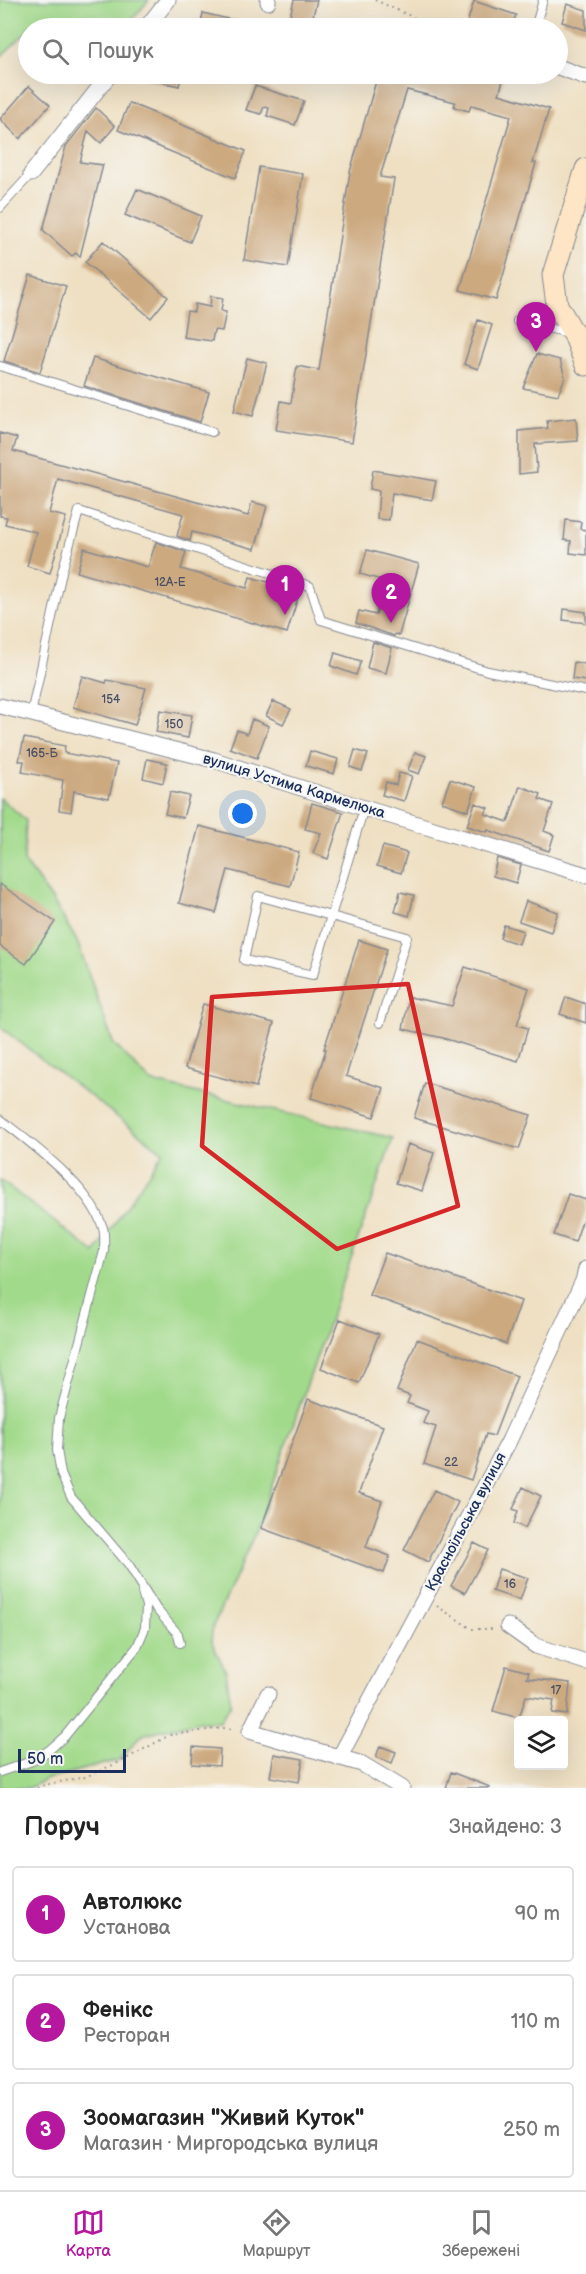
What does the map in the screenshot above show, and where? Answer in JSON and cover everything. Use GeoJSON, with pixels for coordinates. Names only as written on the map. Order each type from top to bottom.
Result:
{"type":"FeatureCollection","features":[{"type":"Feature","properties":{"kind":"main road"},"geometry":{"type":"LineString","coordinates":[[586,170],[554,275],[557,305],[580,335],[586,365]]}},
{"type":"Feature","properties":{"kind":"street"},"geometry":{"type":"LineString","coordinates":[[154,18],[168,0]]}},
{"type":"Feature","properties":{"kind":"street"},"geometry":{"type":"LineString","coordinates":[[568,71],[586,77]]}},
{"type":"Feature","properties":{"kind":"street"},"geometry":{"type":"LineString","coordinates":[[31,174],[102,84]]}},
{"type":"Feature","properties":{"kind":"street","name":"вулиця Устима Кармелюка"},"geometry":{"type":"LineString","coordinates":[[0,706],[214,760],[586,875]]}},
{"type":"Feature","properties":{"kind":"street","name":"Красноїльська вулиця"},"geometry":{"type":"LineString","coordinates":[[339,1758],[509,1441],[585,1277]]}},
{"type":"Feature","properties":{"kind":"street"},"geometry":{"type":"LineString","coordinates":[[508,1626],[536,1646],[586,1662]]}},
{"type":"Feature","properties":{"kind":"street"},"geometry":{"type":"LineString","coordinates":[[268,1694],[250,1731],[362,1764],[402,1788]]}},
{"type":"Feature","properties":{"kind":"lane"},"geometry":{"type":"LineString","coordinates":[[538,18],[543,0]]}},
{"type":"Feature","properties":{"kind":"lane"},"geometry":{"type":"LineString","coordinates":[[0,208],[31,174]]}},
{"type":"Feature","properties":{"kind":"lane"},"geometry":{"type":"LineString","coordinates":[[517,321],[580,335]]}},
{"type":"Feature","properties":{"kind":"lane"},"geometry":{"type":"LineString","coordinates":[[0,366],[212,432]]}},
{"type":"Feature","properties":{"kind":"lane"},"geometry":{"type":"LineString","coordinates":[[31,714],[62,572],[79,511],[310,586],[321,620],[488,671],[586,691]]}},
{"type":"Feature","properties":{"kind":"lane"},"geometry":{"type":"LineString","coordinates":[[364,808],[331,916],[313,975],[244,960],[258,897],[331,916],[407,937],[380,1023]]}},
{"type":"Feature","properties":{"kind":"lane"},"geometry":{"type":"LineString","coordinates":[[0,1119],[73,1182],[96,1212],[104,1230],[104,1251],[59,1418],[57,1450],[62,1474],[71,1497],[129,1565],[157,1610],[178,1634],[180,1643]]}},
{"type":"Feature","properties":{"kind":"lane"},"geometry":{"type":"LineString","coordinates":[[0,1772],[32,1761],[65,1736],[137,1647],[145,1628],[146,1606],[139,1581]]}},
{"type":"Feature","properties":{"kind":"path"},"geometry":{"type":"LineString","coordinates":[[375,0],[415,18]]}},
{"type":"Feature","properties":{"kind":"path"},"geometry":{"type":"LineString","coordinates":[[426,1599],[472,1629],[508,1626]]}},
{"type":"Feature","properties":{"kind":"path"},"geometry":{"type":"LineString","coordinates":[[38,1788],[85,1777],[122,1761],[170,1735],[223,1728],[250,1731]]}},
{"type":"Feature","properties":{"kind":"highlighted area"},"geometry":{"type":"Polygon","coordinates":[[[408,984],[458,1206],[337,1249],[202,1146],[212,997],[408,984]]]}},
{"type":"Feature","properties":{"kind":"green space"},"geometry":{"type":"Polygon","coordinates":[[[0,0],[149,0],[134,18],[18,18],[18,40],[0,57],[0,0]]]}},
{"type":"Feature","properties":{"kind":"green space"},"geometry":{"type":"Polygon","coordinates":[[[0,798],[26,820],[24,861],[53,901],[77,941],[113,1043],[151,1082],[393,1138],[256,1531],[213,1626],[211,1640],[226,1672],[231,1704],[220,1721],[199,1721],[145,1734],[119,1760],[47,1779],[28,1788],[0,1788],[0,1180],[95,1253],[163,1152],[0,1027],[0,798]]]}},
{"type":"Feature","properties":{"kind":"building"},"geometry":{"type":"Polygon","coordinates":[[[294,0],[317,0],[312,18],[290,18],[294,0]]]}},
{"type":"Feature","properties":{"kind":"building"},"geometry":{"type":"Polygon","coordinates":[[[474,1],[516,15],[515,18],[469,18],[474,1]]]}},
{"type":"Feature","properties":{"kind":"building"},"geometry":{"type":"Polygon","coordinates":[[[567,4],[586,10],[586,30],[568,24],[568,18],[563,18],[567,4]]]}},
{"type":"Feature","properties":{"kind":"building"},"geometry":{"type":"Polygon","coordinates":[[[203,13],[224,18],[202,18],[203,13]]]}},
{"type":"Feature","properties":{"kind":"building"},"geometry":{"type":"Polygon","coordinates":[[[375,84],[502,84],[499,94],[549,109],[533,163],[536,163],[496,300],[460,290],[511,116],[471,105],[469,111],[454,107],[455,102],[407,90],[380,177],[394,179],[352,442],[276,430],[281,401],[291,403],[297,366],[319,370],[350,172],[375,84]]]}},
{"type":"Feature","properties":{"kind":"building"},"geometry":{"type":"Polygon","coordinates":[[[29,86],[50,105],[20,139],[0,119],[29,86]]]}},
{"type":"Feature","properties":{"kind":"building"},"geometry":{"type":"Polygon","coordinates":[[[255,86],[304,101],[295,125],[267,116],[269,108],[264,107],[261,114],[246,110],[255,86]]]}},
{"type":"Feature","properties":{"kind":"building"},"geometry":{"type":"Polygon","coordinates":[[[129,103],[246,151],[235,178],[118,130],[129,103]]]}},
{"type":"Feature","properties":{"kind":"building"},"geometry":{"type":"Polygon","coordinates":[[[96,108],[115,126],[101,143],[88,131],[80,162],[103,165],[80,257],[76,253],[72,256],[43,230],[66,146],[96,108]]]}},
{"type":"Feature","properties":{"kind":"building"},"geometry":{"type":"Polygon","coordinates":[[[259,167],[303,174],[288,267],[244,260],[259,167]]]}},
{"type":"Feature","properties":{"kind":"building"},"geometry":{"type":"Polygon","coordinates":[[[137,189],[201,216],[190,242],[125,215],[137,189]]]}},
{"type":"Feature","properties":{"kind":"building"},"geometry":{"type":"Polygon","coordinates":[[[103,241],[168,297],[151,318],[85,262],[103,241]]]}},
{"type":"Feature","properties":{"kind":"building"},"geometry":{"type":"Polygon","coordinates":[[[30,275],[66,286],[40,372],[4,361],[30,275]]]}},
{"type":"Feature","properties":{"kind":"building"},"geometry":{"type":"Polygon","coordinates":[[[211,296],[223,298],[221,311],[226,312],[222,331],[214,330],[212,341],[183,337],[187,311],[194,312],[195,304],[210,307],[211,296]]]}},
{"type":"Feature","properties":{"kind":"building"},"geometry":{"type":"Polygon","coordinates":[[[478,320],[492,325],[478,369],[464,364],[478,320]]]}},
{"type":"Feature","properties":{"kind":"building"},"geometry":{"type":"Polygon","coordinates":[[[537,354],[560,360],[565,377],[558,395],[523,388],[537,354]]]}},
{"type":"Feature","properties":{"kind":"building"},"geometry":{"type":"Polygon","coordinates":[[[93,358],[209,392],[200,422],[84,386],[93,358]]]}},
{"type":"Feature","properties":{"kind":"building"},"geometry":{"type":"Polygon","coordinates":[[[247,358],[267,363],[253,416],[234,411],[247,358]]]}},
{"type":"Feature","properties":{"kind":"building"},"geometry":{"type":"Polygon","coordinates":[[[576,418],[578,441],[535,444],[537,472],[519,474],[519,431],[548,428],[547,421],[576,418]]]}},
{"type":"Feature","properties":{"kind":"building"},"geometry":{"type":"Polygon","coordinates":[[[0,433],[17,438],[13,451],[248,516],[252,502],[267,506],[255,549],[192,532],[190,541],[177,536],[183,514],[58,479],[49,513],[66,517],[50,573],[27,566],[36,532],[5,524],[7,517],[0,516],[0,433]]]}},
{"type":"Feature","properties":{"kind":"building"},"geometry":{"type":"Polygon","coordinates":[[[373,470],[436,481],[432,500],[392,493],[389,520],[377,519],[379,491],[370,489],[373,470]]]}},
{"type":"Feature","properties":{"kind":"building"},"geometry":{"type":"Polygon","coordinates":[[[566,520],[581,522],[580,529],[586,530],[586,555],[570,553],[571,541],[564,540],[566,520]]]}},
{"type":"Feature","properties":{"kind":"building"},"geometry":{"type":"Polygon","coordinates":[[[156,542],[186,552],[181,569],[247,588],[250,577],[300,591],[287,633],[77,572],[84,548],[148,567],[156,542]]]}},
{"type":"Feature","properties":{"kind":"building"},"geometry":{"type":"Polygon","coordinates":[[[367,550],[419,564],[399,635],[394,636],[356,623],[359,611],[376,615],[385,581],[360,574],[367,550]]]}},
{"type":"Feature","properties":{"kind":"building"},"geometry":{"type":"Polygon","coordinates":[[[564,609],[586,612],[586,623],[563,620],[564,609]]]}},
{"type":"Feature","properties":{"kind":"building"},"geometry":{"type":"Polygon","coordinates":[[[373,642],[392,648],[386,673],[367,668],[373,642]]]}},
{"type":"Feature","properties":{"kind":"building"},"geometry":{"type":"Polygon","coordinates":[[[335,653],[361,661],[356,675],[331,666],[335,653]]]}},
{"type":"Feature","properties":{"kind":"building"},"geometry":{"type":"Polygon","coordinates":[[[574,662],[586,664],[586,681],[572,679],[574,662]]]}},
{"type":"Feature","properties":{"kind":"building"},"geometry":{"type":"Polygon","coordinates":[[[82,676],[106,683],[107,680],[146,688],[135,725],[73,707],[82,676]]]}},
{"type":"Feature","properties":{"kind":"building"},"geometry":{"type":"Polygon","coordinates":[[[273,701],[291,709],[283,724],[266,716],[273,701]]]}},
{"type":"Feature","properties":{"kind":"building"},"geometry":{"type":"Polygon","coordinates":[[[160,710],[192,715],[188,738],[156,732],[160,710]]]}},
{"type":"Feature","properties":{"kind":"building"},"geometry":{"type":"Polygon","coordinates":[[[252,719],[269,726],[257,758],[230,748],[237,730],[247,734],[252,719]]]}},
{"type":"Feature","properties":{"kind":"building"},"geometry":{"type":"Polygon","coordinates":[[[24,738],[65,746],[64,753],[117,763],[109,798],[74,791],[71,812],[59,810],[63,780],[22,772],[24,761],[19,761],[24,738]]]}},
{"type":"Feature","properties":{"kind":"building"},"geometry":{"type":"Polygon","coordinates":[[[355,750],[368,754],[362,771],[350,767],[355,750]]]}},
{"type":"Feature","properties":{"kind":"building"},"geometry":{"type":"Polygon","coordinates":[[[310,751],[338,759],[334,774],[306,766],[310,751]]]}},
{"type":"Feature","properties":{"kind":"building"},"geometry":{"type":"Polygon","coordinates":[[[415,752],[426,756],[419,774],[408,770],[415,752]]]}},
{"type":"Feature","properties":{"kind":"building"},"geometry":{"type":"Polygon","coordinates":[[[147,759],[167,763],[163,783],[143,778],[147,759]]]}},
{"type":"Feature","properties":{"kind":"building"},"geometry":{"type":"Polygon","coordinates":[[[399,773],[412,776],[404,801],[382,795],[386,782],[396,785],[399,773]]]}},
{"type":"Feature","properties":{"kind":"building"},"geometry":{"type":"Polygon","coordinates":[[[450,779],[476,787],[468,811],[442,802],[450,779]]]}},
{"type":"Feature","properties":{"kind":"building"},"geometry":{"type":"Polygon","coordinates":[[[520,786],[541,794],[539,799],[553,804],[544,831],[554,835],[549,851],[488,830],[487,832],[467,826],[475,803],[488,808],[485,814],[508,822],[520,786]]]}},
{"type":"Feature","properties":{"kind":"building"},"geometry":{"type":"Polygon","coordinates":[[[170,792],[189,796],[183,818],[165,814],[170,792]]]}},
{"type":"Feature","properties":{"kind":"building"},"geometry":{"type":"Polygon","coordinates":[[[312,803],[343,812],[328,859],[313,853],[321,833],[305,829],[312,803]]]}},
{"type":"Feature","properties":{"kind":"building"},"geometry":{"type":"Polygon","coordinates":[[[199,826],[299,852],[290,886],[228,870],[216,913],[179,903],[199,826]]]}},
{"type":"Feature","properties":{"kind":"building"},"geometry":{"type":"Polygon","coordinates":[[[383,846],[407,853],[401,873],[377,866],[383,846]]]}},
{"type":"Feature","properties":{"kind":"building"},"geometry":{"type":"Polygon","coordinates":[[[497,858],[521,865],[516,883],[493,876],[497,858]]]}},
{"type":"Feature","properties":{"kind":"building"},"geometry":{"type":"Polygon","coordinates":[[[0,884],[55,922],[26,964],[0,946],[0,884]]]}},
{"type":"Feature","properties":{"kind":"building"},"geometry":{"type":"Polygon","coordinates":[[[400,892],[414,895],[409,916],[395,912],[400,892]]]}},
{"type":"Feature","properties":{"kind":"building"},"geometry":{"type":"Polygon","coordinates":[[[526,901],[558,912],[551,932],[519,921],[526,901]]]}},
{"type":"Feature","properties":{"kind":"building"},"geometry":{"type":"Polygon","coordinates":[[[504,925],[523,931],[519,944],[500,938],[504,925]]]}},
{"type":"Feature","properties":{"kind":"building"},"geometry":{"type":"Polygon","coordinates":[[[359,940],[387,949],[346,1076],[384,1088],[374,1117],[311,1098],[326,1049],[324,1049],[359,940]]]}},
{"type":"Feature","properties":{"kind":"building"},"geometry":{"type":"Polygon","coordinates":[[[465,967],[529,988],[517,1025],[528,1028],[518,1061],[443,1038],[403,1029],[409,997],[452,1006],[465,967]]]}},
{"type":"Feature","properties":{"kind":"building"},"geometry":{"type":"Polygon","coordinates":[[[566,997],[586,1004],[586,1023],[560,1014],[566,997]]]}},
{"type":"Feature","properties":{"kind":"building"},"geometry":{"type":"Polygon","coordinates":[[[203,1004],[274,1023],[256,1087],[185,1068],[203,1004]]]}},
{"type":"Feature","properties":{"kind":"building"},"geometry":{"type":"Polygon","coordinates":[[[425,1083],[531,1115],[519,1149],[414,1118],[425,1083]]]}},
{"type":"Feature","properties":{"kind":"building"},"geometry":{"type":"Polygon","coordinates":[[[408,1144],[434,1153],[422,1191],[396,1183],[408,1144]]]}},
{"type":"Feature","properties":{"kind":"building"},"geometry":{"type":"Polygon","coordinates":[[[568,1194],[586,1200],[586,1210],[575,1242],[554,1235],[568,1194]]]}},
{"type":"Feature","properties":{"kind":"building"},"geometry":{"type":"Polygon","coordinates":[[[385,1253],[521,1301],[506,1344],[369,1295],[385,1253]]]}},
{"type":"Feature","properties":{"kind":"building"},"geometry":{"type":"Polygon","coordinates":[[[340,1319],[379,1334],[359,1383],[321,1368],[340,1319]]]}},
{"type":"Feature","properties":{"kind":"building"},"geometry":{"type":"Polygon","coordinates":[[[417,1339],[517,1376],[494,1436],[486,1434],[471,1480],[424,1464],[436,1427],[423,1423],[428,1411],[407,1403],[410,1396],[397,1391],[417,1339]]]}},
{"type":"Feature","properties":{"kind":"building"},"geometry":{"type":"Polygon","coordinates":[[[308,1399],[383,1426],[359,1493],[382,1501],[366,1547],[390,1556],[384,1573],[261,1528],[308,1399]]]}},
{"type":"Feature","properties":{"kind":"building"},"geometry":{"type":"Polygon","coordinates":[[[523,1487],[541,1496],[525,1528],[514,1523],[518,1511],[513,1509],[523,1487]]]}},
{"type":"Feature","properties":{"kind":"building"},"geometry":{"type":"Polygon","coordinates":[[[434,1490],[458,1502],[428,1562],[404,1550],[434,1490]]]}},
{"type":"Feature","properties":{"kind":"building"},"geometry":{"type":"Polygon","coordinates":[[[474,1543],[488,1550],[465,1593],[451,1586],[474,1543]]]}},
{"type":"Feature","properties":{"kind":"building"},"geometry":{"type":"Polygon","coordinates":[[[499,1569],[528,1578],[520,1600],[492,1591],[499,1569]]]}},
{"type":"Feature","properties":{"kind":"building"},"geometry":{"type":"Polygon","coordinates":[[[506,1666],[529,1672],[527,1678],[570,1683],[567,1715],[552,1713],[554,1700],[526,1696],[520,1716],[493,1711],[506,1666]]]}},
{"type":"Feature","properties":{"kind":"building"},"geometry":{"type":"Polygon","coordinates":[[[380,1746],[396,1752],[392,1763],[376,1757],[380,1746]]]}},
{"type":"Feature","properties":{"kind":"building"},"geometry":{"type":"Polygon","coordinates":[[[193,1747],[220,1749],[219,1766],[192,1764],[193,1747]]]}},
{"type":"Feature","properties":{"kind":"building"},"geometry":{"type":"Polygon","coordinates":[[[274,1754],[303,1759],[299,1782],[270,1777],[274,1754]]]}},
{"type":"Feature","properties":{"kind":"building"},"geometry":{"type":"Polygon","coordinates":[[[451,1772],[490,1787],[490,1788],[446,1788],[451,1772]]]}},
{"type":"Feature","properties":{"kind":"place","name":"Зоомагазин \"Живий Куток\""},"geometry":{"type":"Point","coordinates":[536,352]}},
{"type":"Feature","properties":{"kind":"place","name":"Автолюкс"},"geometry":{"type":"Point","coordinates":[285,615]}},
{"type":"Feature","properties":{"kind":"place","name":"Фенікс"},"geometry":{"type":"Point","coordinates":[391,623]}}]}
